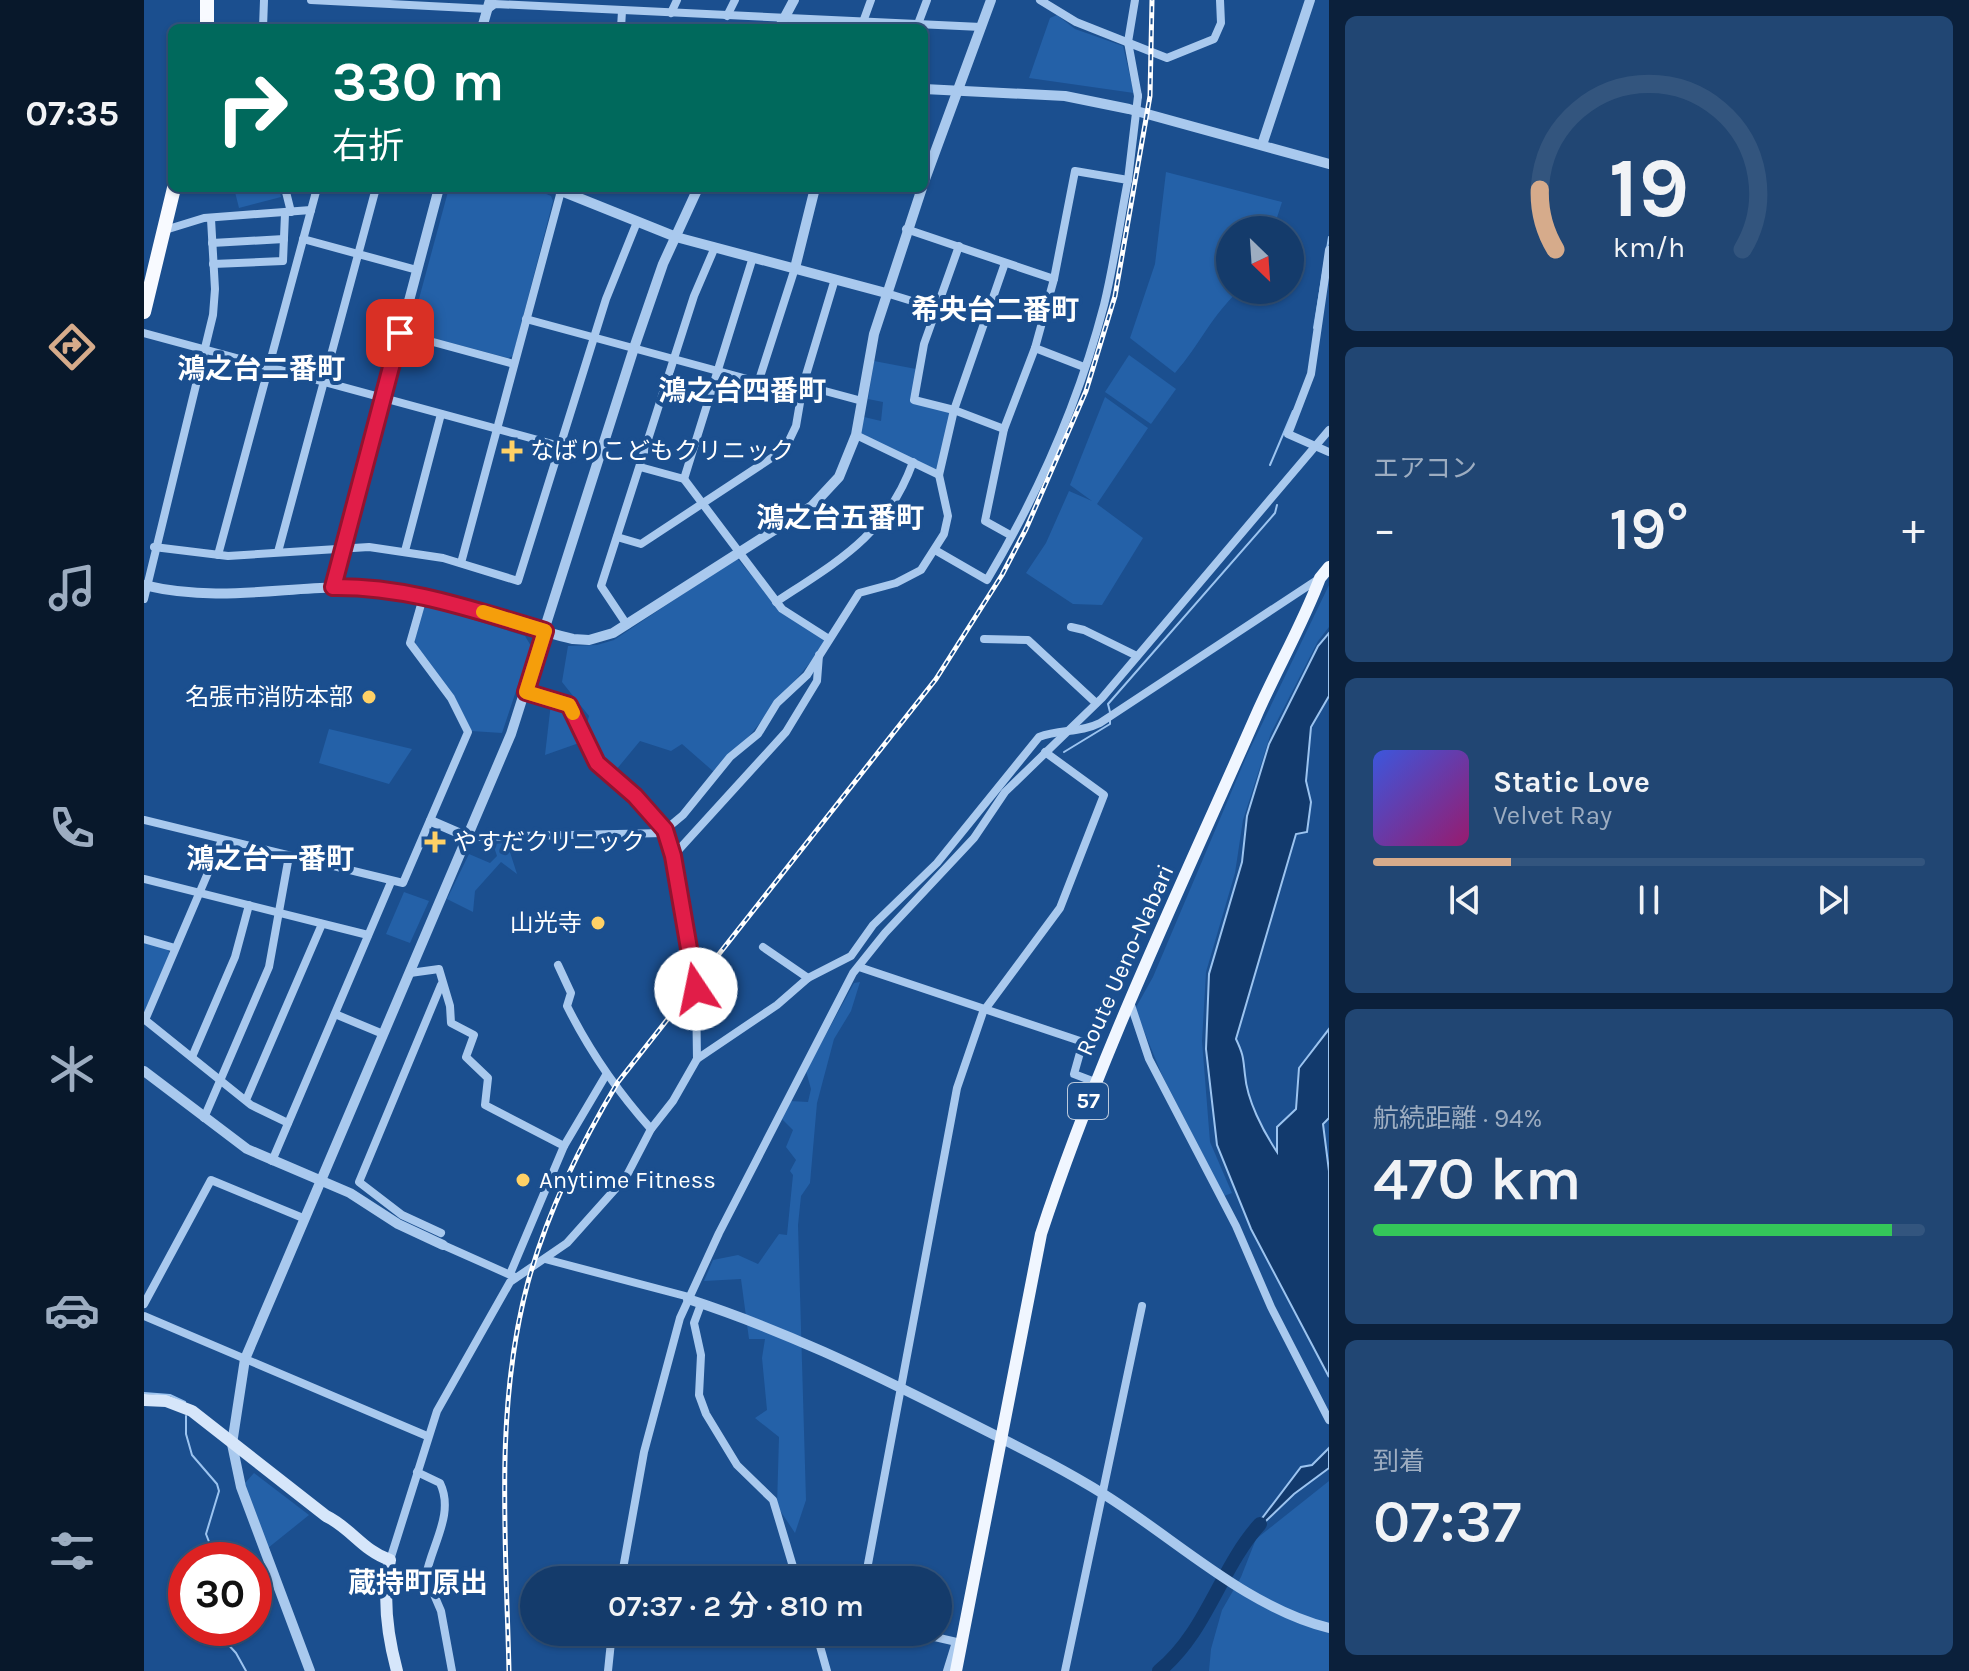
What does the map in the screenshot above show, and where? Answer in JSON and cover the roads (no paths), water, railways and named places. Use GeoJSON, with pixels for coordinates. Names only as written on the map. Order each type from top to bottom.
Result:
{"type":"FeatureCollection","features":[{"type":"Feature","properties":{"kind":"highway"},"geometry":{"type":"LineString","coordinates":[[207,0],[207,24]]}},
{"type":"Feature","properties":{"kind":"highway"},"geometry":{"type":"LineString","coordinates":[[144,312],[173,192]]}},
{"type":"Feature","properties":{"kind":"main road","name":"Route Ueno-Nabari"},"geometry":{"type":"LineString","coordinates":[[956,1671],[959,1642],[1003,1439],[1041,1234],[1095,1082],[1320,578],[1329,567]]}},
{"type":"Feature","properties":{"kind":"main road"},"geometry":{"type":"LineString","coordinates":[[144,1400],[192,1411],[339,1523],[365,1549],[390,1560],[386,1584],[388,1635],[397,1671]]}},
{"type":"Feature","properties":{"kind":"street"},"geometry":{"type":"LineString","coordinates":[[263,24],[264,0]]}},
{"type":"Feature","properties":{"kind":"street"},"geometry":{"type":"LineString","coordinates":[[311,0],[534,3],[727,16],[782,23],[918,24],[927,0]]}},
{"type":"Feature","properties":{"kind":"street"},"geometry":{"type":"LineString","coordinates":[[671,13],[677,0]]}},
{"type":"Feature","properties":{"kind":"street"},"geometry":{"type":"LineString","coordinates":[[727,16],[735,0]]}},
{"type":"Feature","properties":{"kind":"street"},"geometry":{"type":"LineString","coordinates":[[782,23],[794,0]]}},
{"type":"Feature","properties":{"kind":"street"},"geometry":{"type":"LineString","coordinates":[[863,22],[871,0]]}},
{"type":"Feature","properties":{"kind":"street"},"geometry":{"type":"LineString","coordinates":[[928,169],[991,0]]}},
{"type":"Feature","properties":{"kind":"street"},"geometry":{"type":"LineString","coordinates":[[1040,0],[1076,22],[1167,58],[1214,39],[1219,29],[1220,0]]}},
{"type":"Feature","properties":{"kind":"street"},"geometry":{"type":"LineString","coordinates":[[935,550],[987,580],[1012,536],[1064,423],[1104,304],[1128,180],[1138,96],[1128,42],[1135,0]]}},
{"type":"Feature","properties":{"kind":"street"},"geometry":{"type":"LineString","coordinates":[[1262,145],[1310,0]]}},
{"type":"Feature","properties":{"kind":"street"},"geometry":{"type":"LineString","coordinates":[[483,24],[489,4]]}},
{"type":"Feature","properties":{"kind":"street"},"geometry":{"type":"LineString","coordinates":[[621,24],[622,11]]}},
{"type":"Feature","properties":{"kind":"street"},"geometry":{"type":"LineString","coordinates":[[928,24],[981,27]]}},
{"type":"Feature","properties":{"kind":"street"},"geometry":{"type":"LineString","coordinates":[[928,89],[1065,96],[1329,164]]}},
{"type":"Feature","properties":{"kind":"street"},"geometry":{"type":"LineString","coordinates":[[1012,536],[985,521],[1004,429],[1035,348],[1054,279],[1075,171],[1128,180]]}},
{"type":"Feature","properties":{"kind":"street"},"geometry":{"type":"LineString","coordinates":[[213,264],[283,261],[288,213],[285,192]]}},
{"type":"Feature","properties":{"kind":"street"},"geometry":{"type":"LineString","coordinates":[[218,555],[316,192]]}},
{"type":"Feature","properties":{"kind":"street"},"geometry":{"type":"LineString","coordinates":[[278,552],[375,192]]}},
{"type":"Feature","properties":{"kind":"street"},"geometry":{"type":"LineString","coordinates":[[333,587],[438,192]]}},
{"type":"Feature","properties":{"kind":"street"},"geometry":{"type":"LineString","coordinates":[[461,563],[556,192]]}},
{"type":"Feature","properties":{"kind":"street"},"geometry":{"type":"LineString","coordinates":[[564,192],[676,237],[938,309]]}},
{"type":"Feature","properties":{"kind":"street"},"geometry":{"type":"LineString","coordinates":[[584,201],[587,192]]}},
{"type":"Feature","properties":{"kind":"street"},"geometry":{"type":"LineString","coordinates":[[310,1671],[246,1506],[232,1444],[245,1359],[468,837],[526,692],[634,348],[696,192]]}},
{"type":"Feature","properties":{"kind":"street"},"geometry":{"type":"LineString","coordinates":[[759,380],[795,268],[814,192]]}},
{"type":"Feature","properties":{"kind":"street"},"geometry":{"type":"LineString","coordinates":[[146,585],[194,594],[244,595],[333,587],[390,589],[424,594],[545,631],[589,640],[627,625],[799,515],[829,491],[845,468],[856,435],[886,293],[920,192]]}},
{"type":"Feature","properties":{"kind":"street"},"geometry":{"type":"LineString","coordinates":[[165,230],[211,219],[311,210]]}},
{"type":"Feature","properties":{"kind":"street"},"geometry":{"type":"LineString","coordinates":[[144,599],[154,547],[215,303],[211,219]]}},
{"type":"Feature","properties":{"kind":"street"},"geometry":{"type":"LineString","coordinates":[[154,547],[218,555],[343,547],[405,551],[461,563],[518,581],[595,337],[637,222]]}},
{"type":"Feature","properties":{"kind":"street"},"geometry":{"type":"LineString","coordinates":[[906,229],[1054,279]]}},
{"type":"Feature","properties":{"kind":"street"},"geometry":{"type":"LineString","coordinates":[[212,243],[284,239]]}},
{"type":"Feature","properties":{"kind":"street"},"geometry":{"type":"LineString","coordinates":[[303,239],[417,270]]}},
{"type":"Feature","properties":{"kind":"street"},"geometry":{"type":"LineString","coordinates":[[959,246],[924,344],[914,400],[954,410],[1004,429]]}},
{"type":"Feature","properties":{"kind":"street"},"geometry":{"type":"LineString","coordinates":[[627,625],[601,586],[673,359],[715,247]]}},
{"type":"Feature","properties":{"kind":"street"},"geometry":{"type":"LineString","coordinates":[[1329,250],[1311,374],[1288,434],[1329,452]]}},
{"type":"Feature","properties":{"kind":"street"},"geometry":{"type":"LineString","coordinates":[[684,479],[753,257]]}},
{"type":"Feature","properties":{"kind":"street"},"geometry":{"type":"LineString","coordinates":[[431,821],[468,837],[665,832],[683,815],[730,757],[758,734],[777,703],[807,675],[859,593],[904,580],[921,570],[935,550],[948,516],[939,475],[954,410],[1005,263]]}},
{"type":"Feature","properties":{"kind":"street"},"geometry":{"type":"LineString","coordinates":[[617,537],[641,544],[785,449],[796,426],[803,385],[835,279]]}},
{"type":"Feature","properties":{"kind":"street"},"geometry":{"type":"LineString","coordinates":[[526,319],[718,370],[759,380],[784,380],[862,401]]}},
{"type":"Feature","properties":{"kind":"street"},"geometry":{"type":"LineString","coordinates":[[144,333],[560,446]]}},
{"type":"Feature","properties":{"kind":"street"},"geometry":{"type":"LineString","coordinates":[[400,333],[514,364]]}},
{"type":"Feature","properties":{"kind":"street"},"geometry":{"type":"LineString","coordinates":[[1035,348],[1084,367]]}},
{"type":"Feature","properties":{"kind":"street"},"geometry":{"type":"LineString","coordinates":[[405,551],[441,414]]}},
{"type":"Feature","properties":{"kind":"street"},"geometry":{"type":"LineString","coordinates":[[624,1566],[660,1384],[688,1298],[842,992],[885,933],[974,838],[1005,792],[1096,703],[1329,430]]}},
{"type":"Feature","properties":{"kind":"street"},"geometry":{"type":"LineString","coordinates":[[856,435],[939,475]]}},
{"type":"Feature","properties":{"kind":"street"},"geometry":{"type":"LineString","coordinates":[[776,602],[869,537],[893,506],[913,462]]}},
{"type":"Feature","properties":{"kind":"street"},"geometry":{"type":"LineString","coordinates":[[640,467],[684,479],[776,602],[829,639]]}},
{"type":"Feature","properties":{"kind":"street"},"geometry":{"type":"LineString","coordinates":[[513,1276],[567,1243],[626,1177],[651,1129],[673,1101],[697,1059],[777,1005],[808,978],[851,956],[873,925],[937,863],[1031,744],[1055,730],[1089,728],[1109,718],[1320,578]]}},
{"type":"Feature","properties":{"kind":"street"},"geometry":{"type":"LineString","coordinates":[[144,820],[403,883],[468,732],[451,698],[410,643],[424,594]]}},
{"type":"Feature","properties":{"kind":"street"},"geometry":{"type":"LineString","coordinates":[[1071,627],[1084,630],[1137,656]]}},
{"type":"Feature","properties":{"kind":"street"},"geometry":{"type":"LineString","coordinates":[[984,639],[1028,640],[1096,703]]}},
{"type":"Feature","properties":{"kind":"street"},"geometry":{"type":"LineString","coordinates":[[673,856],[786,732],[817,681],[819,655]]}},
{"type":"Feature","properties":{"kind":"street"},"geometry":{"type":"LineString","coordinates":[[526,692],[569,705],[597,763],[635,796],[665,832],[673,856],[696,989],[697,1059]]}},
{"type":"Feature","properties":{"kind":"street"},"geometry":{"type":"LineString","coordinates":[[868,1566],[957,1088],[983,1012],[1060,908],[1103,798],[1103,791],[1045,752]]}},
{"type":"Feature","properties":{"kind":"street"},"geometry":{"type":"LineString","coordinates":[[222,840],[144,1019],[246,1100],[288,1123]]}},
{"type":"Feature","properties":{"kind":"street"},"geometry":{"type":"LineString","coordinates":[[204,1118],[269,967],[289,856]]}},
{"type":"Feature","properties":{"kind":"street"},"geometry":{"type":"LineString","coordinates":[[144,879],[368,935]]}},
{"type":"Feature","properties":{"kind":"street"},"geometry":{"type":"LineString","coordinates":[[272,1161],[391,882]]}},
{"type":"Feature","properties":{"kind":"street"},"geometry":{"type":"LineString","coordinates":[[192,1057],[235,957],[249,905]]}},
{"type":"Feature","properties":{"kind":"street"},"geometry":{"type":"LineString","coordinates":[[246,1100],[322,924]]}},
{"type":"Feature","properties":{"kind":"street"},"geometry":{"type":"LineString","coordinates":[[144,939],[175,948]]}},
{"type":"Feature","properties":{"kind":"street"},"geometry":{"type":"LineString","coordinates":[[763,947],[808,978]]}},
{"type":"Feature","properties":{"kind":"street"},"geometry":{"type":"LineString","coordinates":[[558,965],[571,993],[567,1006],[606,1075],[651,1129]]}},
{"type":"Feature","properties":{"kind":"street"},"geometry":{"type":"LineString","coordinates":[[859,967],[983,1012],[1083,1042],[1074,1074],[1095,1082]]}},
{"type":"Feature","properties":{"kind":"street"},"geometry":{"type":"LineString","coordinates":[[410,973],[439,969],[441,985],[450,1006],[451,1023],[474,1035],[466,1057],[488,1078],[485,1105],[564,1146]]}},
{"type":"Feature","properties":{"kind":"street"},"geometry":{"type":"LineString","coordinates":[[441,985],[359,1182],[402,1215],[441,1233]]}},
{"type":"Feature","properties":{"kind":"street"},"geometry":{"type":"LineString","coordinates":[[1130,1001],[1149,1059],[1236,1226],[1271,1307],[1329,1420]]}},
{"type":"Feature","properties":{"kind":"street"},"geometry":{"type":"LineString","coordinates":[[335,1014],[383,1034]]}},
{"type":"Feature","properties":{"kind":"street"},"geometry":{"type":"LineString","coordinates":[[144,1071],[228,1137],[272,1161],[364,1201],[398,1224],[513,1276]]}},
{"type":"Feature","properties":{"kind":"street"},"geometry":{"type":"LineString","coordinates":[[390,1560],[437,1411],[513,1276],[564,1146],[606,1075]]}},
{"type":"Feature","properties":{"kind":"street"},"geometry":{"type":"LineString","coordinates":[[144,1304],[211,1180],[303,1218]]}},
{"type":"Feature","properties":{"kind":"street"},"geometry":{"type":"LineString","coordinates":[[545,1259],[688,1298],[759,1322],[901,1388],[1105,1495],[1248,1591],[1293,1617],[1329,1628]]}},
{"type":"Feature","properties":{"kind":"street"},"geometry":{"type":"LineString","coordinates":[[701,1304],[694,1323],[701,1355],[699,1395],[737,1465],[773,1500],[793,1566]]}},
{"type":"Feature","properties":{"kind":"street"},"geometry":{"type":"LineString","coordinates":[[1065,1671],[1105,1495],[1142,1306]]}},
{"type":"Feature","properties":{"kind":"street"},"geometry":{"type":"LineString","coordinates":[[144,1316],[427,1436]]}},
{"type":"Feature","properties":{"kind":"street"},"geometry":{"type":"LineString","coordinates":[[417,1472],[440,1483],[444,1493],[444,1519],[426,1580],[441,1611],[452,1671]]}},
{"type":"Feature","properties":{"kind":"street"},"geometry":{"type":"LineString","coordinates":[[947,1671],[959,1642],[952,1640]]}},
{"type":"Feature","properties":{"kind":"street"},"geometry":{"type":"LineString","coordinates":[[608,1671],[611,1646]]}},
{"type":"Feature","properties":{"kind":"street"},"geometry":{"type":"LineString","coordinates":[[820,1646],[827,1671]]}},
{"type":"Feature","properties":{"kind":"waterway"},"geometry":{"type":"LineString","coordinates":[[1314,328],[1329,237]]}},
{"type":"Feature","properties":{"kind":"waterway"},"geometry":{"type":"LineString","coordinates":[[1270,465],[1293,411]]}},
{"type":"Feature","properties":{"kind":"waterway"},"geometry":{"type":"LineString","coordinates":[[1110,712],[1108,704],[1275,513],[1277,505]]}},
{"type":"Feature","properties":{"kind":"waterway"},"geometry":{"type":"LineString","coordinates":[[1064,752],[1110,724],[1110,719]]}},
{"type":"Feature","properties":{"kind":"waterway"},"geometry":{"type":"LineString","coordinates":[[144,1393],[170,1395],[185,1402]]}},
{"type":"Feature","properties":{"kind":"waterway"},"geometry":{"type":"LineString","coordinates":[[186,1416],[186,1434],[192,1455],[217,1484],[219,1491],[206,1534],[209,1542]]}},
{"type":"Feature","properties":{"kind":"waterway"},"geometry":{"type":"LineString","coordinates":[[1159,1671],[1189,1638],[1234,1560],[1260,1524]]}},
{"type":"Feature","properties":{"kind":"waterway"},"geometry":{"type":"LineString","coordinates":[[230,1646],[246,1671]]}},
{"type":"Feature","properties":{"kind":"railway"},"geometry":{"type":"LineString","coordinates":[[509,1671],[506,1426],[517,1330],[545,1229],[578,1154],[618,1082],[936,679],[1002,575],[1026,529],[1086,391],[1115,296],[1150,96],[1152,0]]}},
{"type":"Feature","properties":{"kind":"place","name":"なばりこどもクリニック"},"geometry":{"type":"Point","coordinates":[512,451]}},
{"type":"Feature","properties":{"kind":"place","name":"名張市消防本部"},"geometry":{"type":"Point","coordinates":[369,697]}},
{"type":"Feature","properties":{"kind":"place","name":"やすだクリニック"},"geometry":{"type":"Point","coordinates":[435,842]}},
{"type":"Feature","properties":{"kind":"place","name":"山光寺"},"geometry":{"type":"Point","coordinates":[598,923]}},
{"type":"Feature","properties":{"kind":"place","name":"Anytime Fitness"},"geometry":{"type":"Point","coordinates":[523,1180]}},
{"type":"Feature","properties":{"kind":"district","name":"希央台二番町"},"geometry":{"type":"Point","coordinates":[995,309]}},
{"type":"Feature","properties":{"kind":"district","name":"鴻之台二番町"},"geometry":{"type":"Point","coordinates":[261,368]}},
{"type":"Feature","properties":{"kind":"district","name":"鴻之台四番町"},"geometry":{"type":"Point","coordinates":[742,390]}},
{"type":"Feature","properties":{"kind":"district","name":"鴻之台五番町"},"geometry":{"type":"Point","coordinates":[840,517]}},
{"type":"Feature","properties":{"kind":"district","name":"鴻之台一番町"},"geometry":{"type":"Point","coordinates":[270,858]}},
{"type":"Feature","properties":{"kind":"district","name":"蔵持町原出"},"geometry":{"type":"Point","coordinates":[418,1582]}}]}
